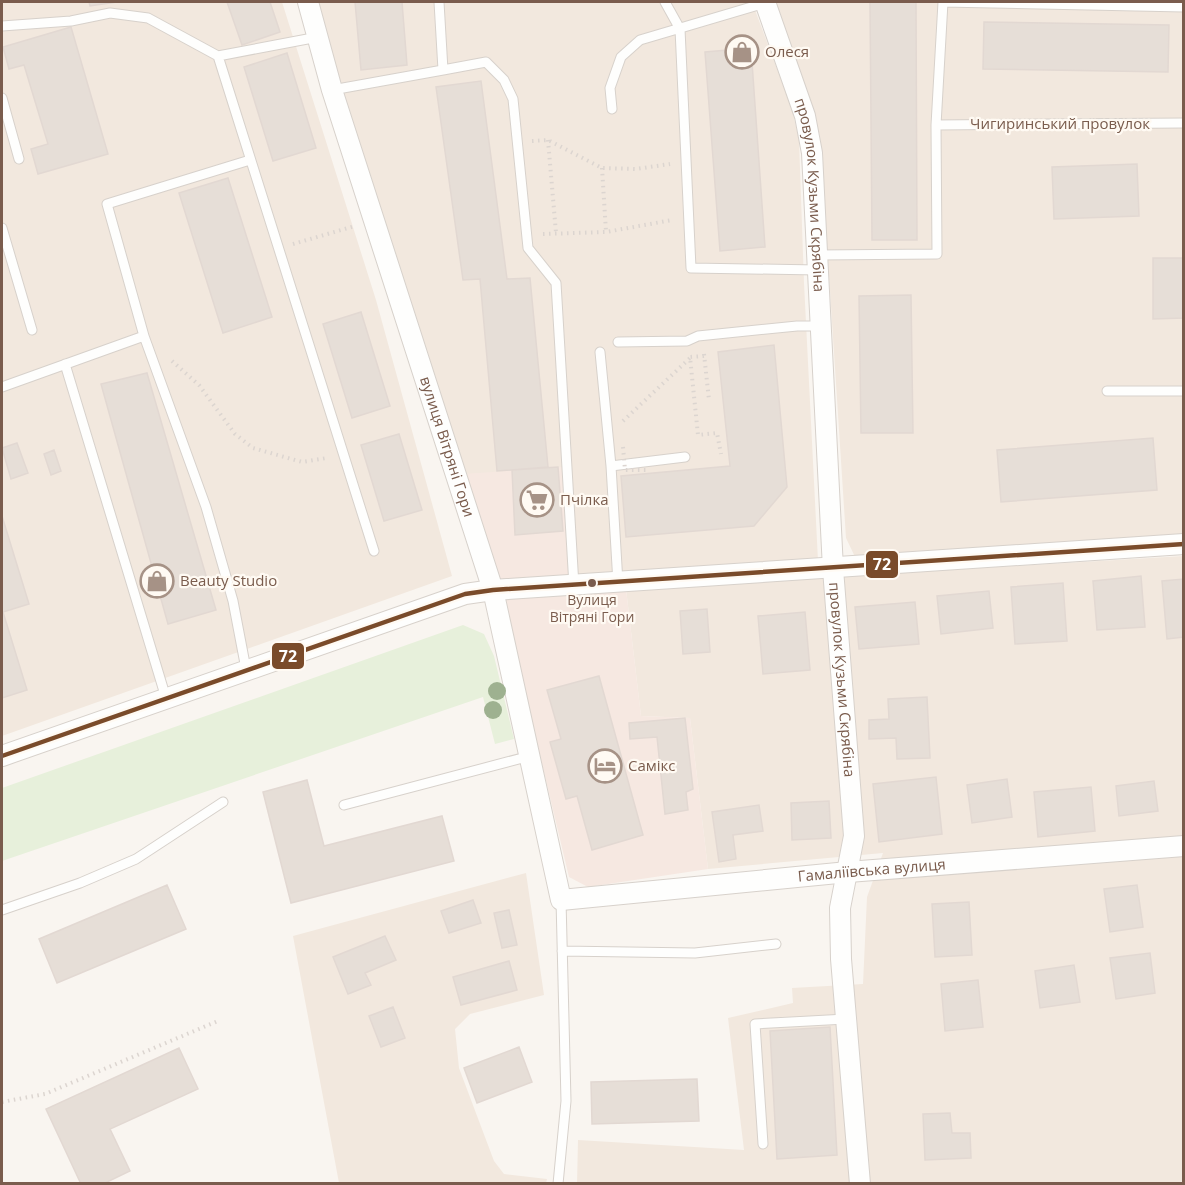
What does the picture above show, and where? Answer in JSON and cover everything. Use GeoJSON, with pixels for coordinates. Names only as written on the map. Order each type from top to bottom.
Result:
{"type":"FeatureCollection","features":[{"type":"Feature","properties":{"kind":"street","name":"вулиця Вітряні Гори"},"geometry":{"type":"LineString","coordinates":[[308,2],[332,90],[493,590],[561,900]]}},
{"type":"Feature","properties":{"kind":"street","name":"провулок Кузьми Скрябіна"},"geometry":{"type":"LineString","coordinates":[[765,2],[806,116],[812,153],[833,569],[854,836],[840,908],[841,959],[860,1184]]}},
{"type":"Feature","properties":{"kind":"street"},"geometry":{"type":"LineString","coordinates":[[2,756],[465,594],[493,590],[1184,544]]}},
{"type":"Feature","properties":{"kind":"street","name":"Гамаліївська вулиця"},"geometry":{"type":"LineString","coordinates":[[561,900],[848,872],[1184,846]]}},
{"type":"Feature","properties":{"kind":"lane"},"geometry":{"type":"LineString","coordinates":[[439,2],[443,70]]}},
{"type":"Feature","properties":{"kind":"lane"},"geometry":{"type":"LineString","coordinates":[[665,2],[680,29],[691,268],[818,263],[936,254],[936,125],[943,2],[1184,7]]}},
{"type":"Feature","properties":{"kind":"lane"},"geometry":{"type":"LineString","coordinates":[[612,109],[610,87],[621,57],[640,40],[765,2]]}},
{"type":"Feature","properties":{"kind":"lane"},"geometry":{"type":"LineString","coordinates":[[2,26],[71,21],[110,13],[148,18],[218,56],[318,37]]}},
{"type":"Feature","properties":{"kind":"lane"},"geometry":{"type":"LineString","coordinates":[[218,56],[374,551]]}},
{"type":"Feature","properties":{"kind":"lane"},"geometry":{"type":"LineString","coordinates":[[332,90],[486,62],[504,80],[513,99],[528,248],[556,283],[574,586]]}},
{"type":"Feature","properties":{"kind":"lane"},"geometry":{"type":"LineString","coordinates":[[2,98],[19,159]]}},
{"type":"Feature","properties":{"kind":"lane","name":"Чигиринський провулок"},"geometry":{"type":"LineString","coordinates":[[936,125],[1184,123]]}},
{"type":"Feature","properties":{"kind":"lane"},"geometry":{"type":"LineString","coordinates":[[246,669],[233,601],[206,507],[144,336],[107,204],[250,160]]}},
{"type":"Feature","properties":{"kind":"lane"},"geometry":{"type":"LineString","coordinates":[[2,228],[32,330]]}},
{"type":"Feature","properties":{"kind":"lane"},"geometry":{"type":"LineString","coordinates":[[618,342],[687,341],[698,336],[797,326],[821,326]]}},
{"type":"Feature","properties":{"kind":"lane"},"geometry":{"type":"LineString","coordinates":[[2,387],[144,336]]}},
{"type":"Feature","properties":{"kind":"lane"},"geometry":{"type":"LineString","coordinates":[[600,352],[605,379],[618,583]]}},
{"type":"Feature","properties":{"kind":"lane"},"geometry":{"type":"LineString","coordinates":[[65,363],[166,698]]}},
{"type":"Feature","properties":{"kind":"lane"},"geometry":{"type":"LineString","coordinates":[[1107,391],[1184,391]]}},
{"type":"Feature","properties":{"kind":"lane"},"geometry":{"type":"LineString","coordinates":[[611,466],[685,457]]}},
{"type":"Feature","properties":{"kind":"lane"},"geometry":{"type":"LineString","coordinates":[[344,805],[530,756]]}},
{"type":"Feature","properties":{"kind":"lane"},"geometry":{"type":"LineString","coordinates":[[2,910],[80,883],[136,859],[223,802]]}},
{"type":"Feature","properties":{"kind":"lane"},"geometry":{"type":"LineString","coordinates":[[558,1184],[567,1101],[561,900]]}},
{"type":"Feature","properties":{"kind":"lane"},"geometry":{"type":"LineString","coordinates":[[562,951],[695,953],[776,944]]}},
{"type":"Feature","properties":{"kind":"lane"},"geometry":{"type":"LineString","coordinates":[[763,1144],[755,1024],[846,1019]]}},
{"type":"Feature","properties":{"kind":"path"},"geometry":{"type":"LineString","coordinates":[[686,162],[636,169],[602,168],[548,140],[556,233],[606,232],[689,217]]}},
{"type":"Feature","properties":{"kind":"path"},"geometry":{"type":"LineString","coordinates":[[602,168],[606,232]]}},
{"type":"Feature","properties":{"kind":"path"},"geometry":{"type":"LineString","coordinates":[[311,239],[358,226]]}},
{"type":"Feature","properties":{"kind":"path"},"geometry":{"type":"LineString","coordinates":[[144,336],[199,385],[235,434],[254,448],[302,462],[344,456]]}},
{"type":"Feature","properties":{"kind":"path"},"geometry":{"type":"LineString","coordinates":[[698,336],[704,356],[709,400]]}},
{"type":"Feature","properties":{"kind":"path"},"geometry":{"type":"LineString","coordinates":[[619,425],[690,357],[704,356]]}},
{"type":"Feature","properties":{"kind":"path"},"geometry":{"type":"LineString","coordinates":[[690,357],[698,435],[717,433],[721,454]]}},
{"type":"Feature","properties":{"kind":"path"},"geometry":{"type":"LineString","coordinates":[[621,436],[625,470],[646,470]]}},
{"type":"Feature","properties":{"kind":"path"},"geometry":{"type":"LineString","coordinates":[[2,1102],[45,1094],[218,1021]]}},
{"type":"Feature","properties":{"kind":"shaded area"},"geometry":{"type":"Polygon","coordinates":[[[2,2],[282,2],[376,300],[452,576],[2,736],[2,2]]]}},
{"type":"Feature","properties":{"kind":"shaded area"},"geometry":{"type":"Polygon","coordinates":[[[315,2],[752,2],[792,109],[799,140],[818,561],[571,576],[463,474],[354,133],[315,2]]]}},
{"type":"Feature","properties":{"kind":"shaded area"},"geometry":{"type":"Polygon","coordinates":[[[775,2],[1183,2],[1183,537],[857,561],[846,538],[820,136],[806,88],[775,2]]]}},
{"type":"Feature","properties":{"kind":"shaded area"},"geometry":{"type":"Polygon","coordinates":[[[562,467],[571,576],[505,582],[497,577],[463,474],[562,467]]]}},
{"type":"Feature","properties":{"kind":"shaded area"},"geometry":{"type":"Polygon","coordinates":[[[1183,556],[1183,1183],[577,1184],[578,1140],[744,1150],[728,1018],[793,1003],[792,988],[863,984],[867,897],[883,853],[708,869],[690,718],[641,716],[626,589],[1183,556]]]}},
{"type":"Feature","properties":{"kind":"shaded area"},"geometry":{"type":"Polygon","coordinates":[[[626,589],[641,716],[690,718],[708,869],[588,887],[569,877],[503,600],[626,589]]]}},
{"type":"Feature","properties":{"kind":"shaded area"},"geometry":{"type":"Polygon","coordinates":[[[526,873],[544,995],[470,1014],[455,1029],[459,1068],[494,1161],[504,1174],[547,1179],[546,1183],[339,1183],[293,936],[526,873]]]}},
{"type":"Feature","properties":{"kind":"green space"},"geometry":{"type":"Polygon","coordinates":[[[463,625],[484,634],[494,656],[514,739],[495,744],[483,697],[2,861],[2,788],[463,625]]]}},
{"type":"Feature","properties":{"kind":"building"},"geometry":{"type":"Polygon","coordinates":[[[89,2],[117,2],[90,6],[89,2]]]}},
{"type":"Feature","properties":{"kind":"building"},"geometry":{"type":"Polygon","coordinates":[[[227,2],[270,2],[280,32],[242,45],[227,2]]]}},
{"type":"Feature","properties":{"kind":"building"},"geometry":{"type":"Polygon","coordinates":[[[355,2],[402,2],[407,65],[361,70],[355,2]]]}},
{"type":"Feature","properties":{"kind":"building"},"geometry":{"type":"Polygon","coordinates":[[[870,2],[916,2],[917,240],[872,240],[870,2]]]}},
{"type":"Feature","properties":{"kind":"building"},"geometry":{"type":"Polygon","coordinates":[[[984,22],[1169,25],[1168,72],[983,69],[984,22]]]}},
{"type":"Feature","properties":{"kind":"building"},"geometry":{"type":"Polygon","coordinates":[[[71,27],[108,154],[38,174],[31,149],[48,144],[24,65],[9,69],[3,47],[71,27]]]}},
{"type":"Feature","properties":{"kind":"building"},"geometry":{"type":"Polygon","coordinates":[[[751,48],[765,247],[720,251],[705,52],[751,48]]]}},
{"type":"Feature","properties":{"kind":"building"},"geometry":{"type":"Polygon","coordinates":[[[287,53],[316,148],[273,161],[244,67],[287,53]]]}},
{"type":"Feature","properties":{"kind":"building"},"geometry":{"type":"Polygon","coordinates":[[[481,81],[507,279],[530,278],[548,467],[497,471],[480,279],[463,280],[436,87],[481,81]]]}},
{"type":"Feature","properties":{"kind":"building"},"geometry":{"type":"Polygon","coordinates":[[[1137,164],[1139,216],[1054,219],[1052,167],[1137,164]]]}},
{"type":"Feature","properties":{"kind":"building"},"geometry":{"type":"Polygon","coordinates":[[[228,178],[272,317],[223,333],[179,193],[228,178]]]}},
{"type":"Feature","properties":{"kind":"building"},"geometry":{"type":"Polygon","coordinates":[[[1153,258],[1184,258],[1184,318],[1153,319],[1153,258]]]}},
{"type":"Feature","properties":{"kind":"building"},"geometry":{"type":"Polygon","coordinates":[[[911,295],[913,433],[861,433],[859,296],[911,295]]]}},
{"type":"Feature","properties":{"kind":"building"},"geometry":{"type":"Polygon","coordinates":[[[361,312],[390,406],[352,418],[323,324],[361,312]]]}},
{"type":"Feature","properties":{"kind":"building"},"geometry":{"type":"Polygon","coordinates":[[[774,345],[787,487],[754,526],[626,537],[621,476],[730,466],[718,352],[774,345]]]}},
{"type":"Feature","properties":{"kind":"building"},"geometry":{"type":"Polygon","coordinates":[[[147,373],[216,610],[168,624],[101,384],[147,373]]]}},
{"type":"Feature","properties":{"kind":"building"},"geometry":{"type":"Polygon","coordinates":[[[399,434],[422,510],[384,521],[361,445],[399,434]]]}},
{"type":"Feature","properties":{"kind":"building"},"geometry":{"type":"Polygon","coordinates":[[[1153,438],[1157,490],[1001,502],[997,450],[1153,438]]]}},
{"type":"Feature","properties":{"kind":"building"},"geometry":{"type":"Polygon","coordinates":[[[17,443],[28,473],[11,479],[2,448],[17,443]]]}},
{"type":"Feature","properties":{"kind":"building"},"geometry":{"type":"Polygon","coordinates":[[[54,450],[61,471],[51,475],[44,454],[54,450]]]}},
{"type":"Feature","properties":{"kind":"building","name":"Пчілка"},"geometry":{"type":"Polygon","coordinates":[[[558,467],[563,531],[515,535],[512,470],[558,467]]]}},
{"type":"Feature","properties":{"kind":"building"},"geometry":{"type":"Polygon","coordinates":[[[2,516],[29,604],[3,612],[27,690],[2,698],[2,516]]]}},
{"type":"Feature","properties":{"kind":"building"},"geometry":{"type":"Polygon","coordinates":[[[1141,576],[1145,627],[1097,630],[1093,581],[1141,576]]]}},
{"type":"Feature","properties":{"kind":"building"},"geometry":{"type":"Polygon","coordinates":[[[1184,579],[1184,637],[1167,639],[1162,581],[1184,579]]]}},
{"type":"Feature","properties":{"kind":"building"},"geometry":{"type":"Polygon","coordinates":[[[1063,583],[1067,641],[1015,644],[1011,587],[1063,583]]]}},
{"type":"Feature","properties":{"kind":"building"},"geometry":{"type":"Polygon","coordinates":[[[989,591],[993,628],[941,634],[937,596],[989,591]]]}},
{"type":"Feature","properties":{"kind":"building"},"geometry":{"type":"Polygon","coordinates":[[[915,602],[919,644],[859,649],[855,607],[915,602]]]}},
{"type":"Feature","properties":{"kind":"building"},"geometry":{"type":"Polygon","coordinates":[[[707,609],[710,652],[683,654],[680,611],[707,609]]]}},
{"type":"Feature","properties":{"kind":"building"},"geometry":{"type":"Polygon","coordinates":[[[805,612],[810,670],[763,674],[758,616],[805,612]]]}},
{"type":"Feature","properties":{"kind":"building"},"geometry":{"type":"Polygon","coordinates":[[[599,676],[643,835],[592,850],[577,796],[566,799],[550,742],[561,739],[547,690],[599,676]]]}},
{"type":"Feature","properties":{"kind":"building"},"geometry":{"type":"Polygon","coordinates":[[[927,697],[930,758],[897,759],[896,738],[869,739],[869,720],[889,719],[888,699],[927,697]]]}},
{"type":"Feature","properties":{"kind":"building"},"geometry":{"type":"Polygon","coordinates":[[[685,718],[693,789],[686,792],[688,810],[665,814],[657,737],[630,739],[629,723],[685,718]]]}},
{"type":"Feature","properties":{"kind":"building"},"geometry":{"type":"Polygon","coordinates":[[[936,777],[942,834],[879,842],[873,784],[936,777]]]}},
{"type":"Feature","properties":{"kind":"building"},"geometry":{"type":"Polygon","coordinates":[[[1007,779],[1012,817],[972,823],[967,785],[1007,779]]]}},
{"type":"Feature","properties":{"kind":"building"},"geometry":{"type":"Polygon","coordinates":[[[307,780],[324,846],[442,816],[454,861],[291,903],[263,792],[307,780]]]}},
{"type":"Feature","properties":{"kind":"building"},"geometry":{"type":"Polygon","coordinates":[[[1154,781],[1158,811],[1119,816],[1116,786],[1154,781]]]}},
{"type":"Feature","properties":{"kind":"building"},"geometry":{"type":"Polygon","coordinates":[[[1091,787],[1095,831],[1038,837],[1034,792],[1091,787]]]}},
{"type":"Feature","properties":{"kind":"building"},"geometry":{"type":"Polygon","coordinates":[[[829,801],[831,838],[792,840],[791,803],[829,801]]]}},
{"type":"Feature","properties":{"kind":"building"},"geometry":{"type":"Polygon","coordinates":[[[759,805],[763,831],[733,835],[736,859],[719,862],[712,812],[759,805]]]}},
{"type":"Feature","properties":{"kind":"building"},"geometry":{"type":"Polygon","coordinates":[[[167,885],[186,929],[57,983],[39,939],[167,885]]]}},
{"type":"Feature","properties":{"kind":"building"},"geometry":{"type":"Polygon","coordinates":[[[1137,885],[1143,927],[1110,932],[1104,889],[1137,885]]]}},
{"type":"Feature","properties":{"kind":"building"},"geometry":{"type":"Polygon","coordinates":[[[473,900],[481,923],[449,933],[441,911],[473,900]]]}},
{"type":"Feature","properties":{"kind":"building"},"geometry":{"type":"Polygon","coordinates":[[[969,902],[972,955],[935,957],[932,904],[969,902]]]}},
{"type":"Feature","properties":{"kind":"building"},"geometry":{"type":"Polygon","coordinates":[[[509,910],[517,945],[502,948],[494,913],[509,910]]]}},
{"type":"Feature","properties":{"kind":"building"},"geometry":{"type":"Polygon","coordinates":[[[385,936],[396,960],[365,973],[371,985],[348,994],[333,957],[385,936]]]}},
{"type":"Feature","properties":{"kind":"building"},"geometry":{"type":"Polygon","coordinates":[[[1150,953],[1155,993],[1116,999],[1110,958],[1150,953]]]}},
{"type":"Feature","properties":{"kind":"building"},"geometry":{"type":"Polygon","coordinates":[[[509,961],[517,990],[461,1005],[453,977],[509,961]]]}},
{"type":"Feature","properties":{"kind":"building"},"geometry":{"type":"Polygon","coordinates":[[[1074,965],[1080,1002],[1040,1008],[1035,971],[1074,965]]]}},
{"type":"Feature","properties":{"kind":"building"},"geometry":{"type":"Polygon","coordinates":[[[978,980],[983,1027],[945,1031],[941,984],[978,980]]]}},
{"type":"Feature","properties":{"kind":"building"},"geometry":{"type":"Polygon","coordinates":[[[393,1007],[405,1038],[381,1047],[369,1016],[393,1007]]]}},
{"type":"Feature","properties":{"kind":"building"},"geometry":{"type":"Polygon","coordinates":[[[830,1027],[837,1155],[777,1159],[770,1031],[830,1027]]]}},
{"type":"Feature","properties":{"kind":"building"},"geometry":{"type":"Polygon","coordinates":[[[519,1047],[532,1082],[477,1103],[464,1068],[519,1047]]]}},
{"type":"Feature","properties":{"kind":"building"},"geometry":{"type":"Polygon","coordinates":[[[179,1048],[198,1089],[110,1129],[130,1171],[103,1184],[81,1184],[46,1109],[179,1048]]]}},
{"type":"Feature","properties":{"kind":"building"},"geometry":{"type":"Polygon","coordinates":[[[697,1079],[699,1121],[592,1124],[591,1082],[697,1079]]]}},
{"type":"Feature","properties":{"kind":"building"},"geometry":{"type":"Polygon","coordinates":[[[950,1113],[952,1133],[970,1133],[971,1158],[925,1160],[923,1114],[950,1113]]]}},
{"type":"Feature","properties":{"kind":"transit line","name":"72"},"geometry":{"type":"LineString","coordinates":[[2,756],[465,594],[493,590],[1184,544]]}},
{"type":"Feature","properties":{"kind":"place","name":"Олеся"},"geometry":{"type":"Point","coordinates":[742,52]}},
{"type":"Feature","properties":{"kind":"place","name":"Пчілка"},"geometry":{"type":"Point","coordinates":[537,500]}},
{"type":"Feature","properties":{"kind":"place","name":"Beauty Studio"},"geometry":{"type":"Point","coordinates":[157,581]}},
{"type":"Feature","properties":{"kind":"place","name":"Вулиця Вітряні Гори"},"geometry":{"type":"Point","coordinates":[592,583]}},
{"type":"Feature","properties":{"kind":"place","name":"Самікс"},"geometry":{"type":"Point","coordinates":[605,766]}}]}
